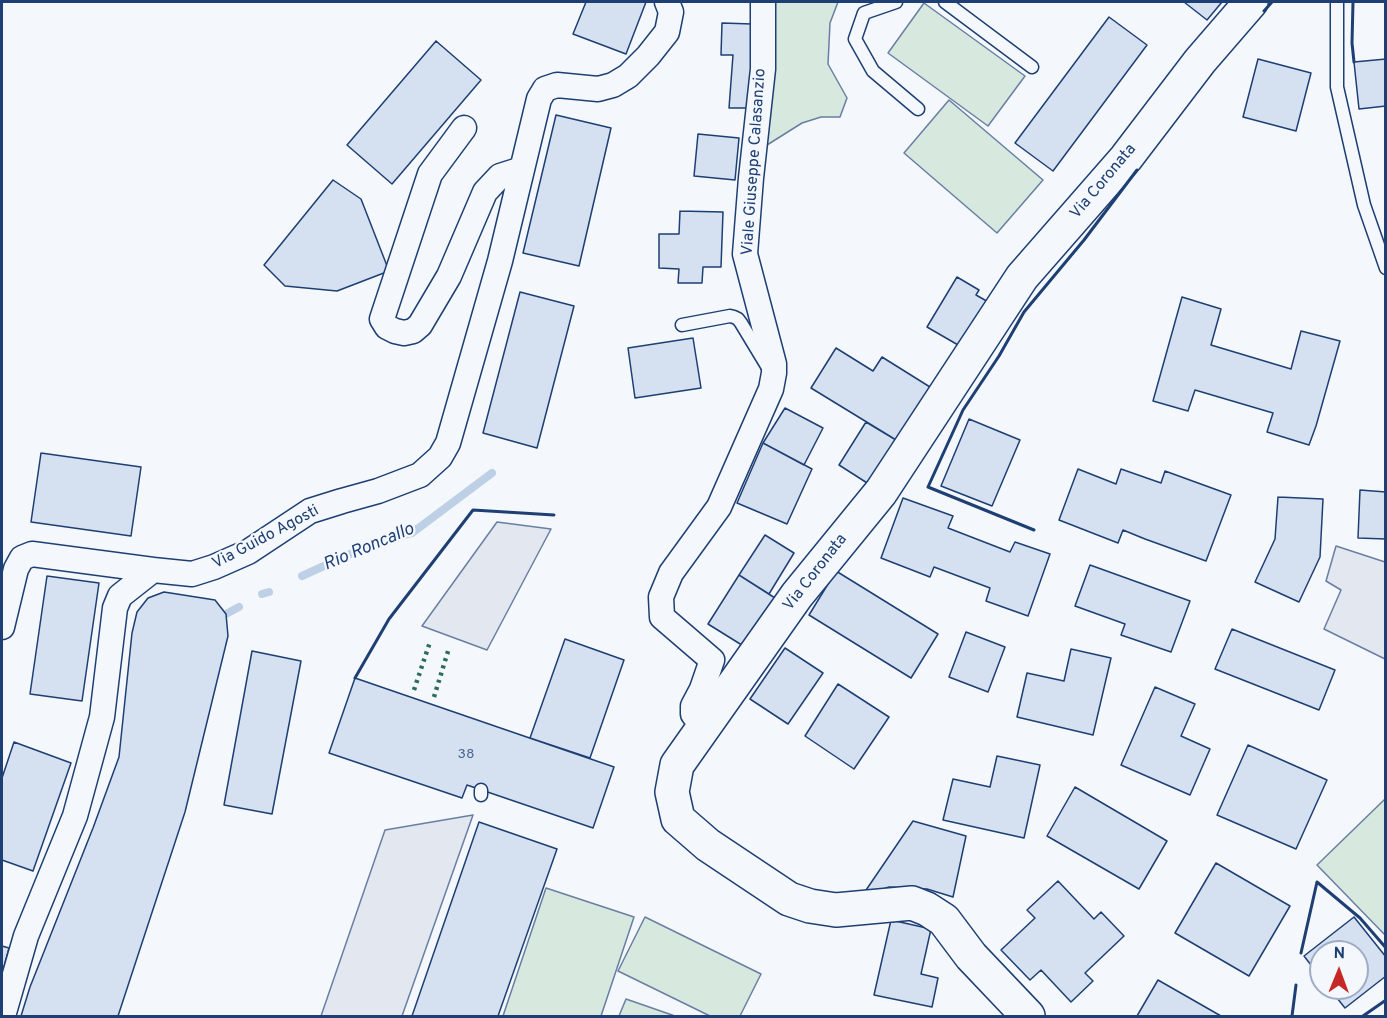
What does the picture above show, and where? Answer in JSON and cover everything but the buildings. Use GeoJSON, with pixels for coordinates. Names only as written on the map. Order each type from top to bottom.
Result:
{"type":"FeatureCollection","features":[{"type":"Feature","properties":{"kind":"street","name":"Via Guido Agosti"},"geometry":{"type":"LineString","coordinates":[[2,627],[15,569],[22,558],[32,554],[192,574],[248,552],[310,512],[420,475],[440,457],[448,443],[500,261],[539,99],[546,89],[557,86],[598,89],[613,85],[628,76],[667,33],[671,12],[667,2]]}},
{"type":"Feature","properties":{"kind":"street","name":"Viale Giuseppe Calasanzio"},"geometry":{"type":"LineString","coordinates":[[704,727],[693,714],[693,706],[712,660],[662,617],[660,608],[661,597],[671,573],[719,507],[767,398],[774,373],[774,364],[745,254],[763,69],[762,2]]}},
{"type":"Feature","properties":{"kind":"street","name":"Via Coronata"},"geometry":{"type":"LineString","coordinates":[[1028,1017],[971,956],[944,920],[927,909],[912,903],[836,910],[810,906],[789,899],[708,845],[678,819],[672,792],[677,765],[797,595],[881,492],[1022,277],[1126,158],[1200,61],[1251,2]]}},
{"type":"Feature","properties":{"kind":"street"},"geometry":{"type":"LineString","coordinates":[[464,128],[430,174],[382,319],[387,327],[404,333],[413,331],[420,325],[449,276],[485,192],[500,177],[522,169]]}},
{"type":"Feature","properties":{"kind":"street"},"geometry":{"type":"LineString","coordinates":[[3,1017],[27,936],[75,816],[102,717],[115,608],[120,596],[153,570]]}},
{"type":"Feature","properties":{"kind":"lane"},"geometry":{"type":"LineString","coordinates":[[896,2],[864,13],[855,39],[873,71],[918,109]]}},
{"type":"Feature","properties":{"kind":"lane"},"geometry":{"type":"LineString","coordinates":[[945,2],[1032,67]]}},
{"type":"Feature","properties":{"kind":"lane"},"geometry":{"type":"LineString","coordinates":[[1337,2],[1337,87],[1364,205],[1386,268]]}},
{"type":"Feature","properties":{"kind":"lane"},"geometry":{"type":"LineString","coordinates":[[682,325],[730,316],[738,319],[764,363],[774,373]]}},
{"type":"Feature","properties":{"kind":"shaded area"},"geometry":{"type":"Polygon","coordinates":[[[774,2],[838,2],[830,23],[828,64],[847,98],[840,117],[821,117],[802,123],[767,145],[774,2]]]}},
{"type":"Feature","properties":{"kind":"shaded area"},"geometry":{"type":"Polygon","coordinates":[[[924,3],[1025,76],[988,126],[888,53],[924,3]]]}},
{"type":"Feature","properties":{"kind":"shaded area"},"geometry":{"type":"Polygon","coordinates":[[[949,100],[1043,180],[997,233],[904,153],[949,100]]]}},
{"type":"Feature","properties":{"kind":"shaded area"},"geometry":{"type":"Polygon","coordinates":[[[497,522],[551,529],[487,650],[422,626],[497,522]]]}},
{"type":"Feature","properties":{"kind":"shaded area"},"geometry":{"type":"Polygon","coordinates":[[[1336,546],[1385,562],[1385,659],[1324,629],[1341,590],[1326,581],[1336,546]]]}},
{"type":"Feature","properties":{"kind":"shaded area"},"geometry":{"type":"Polygon","coordinates":[[[1385,799],[1385,935],[1317,865],[1385,799]]]}},
{"type":"Feature","properties":{"kind":"shaded area"},"geometry":{"type":"Polygon","coordinates":[[[473,815],[402,1016],[321,1016],[385,830],[473,815]]]}},
{"type":"Feature","properties":{"kind":"shaded area"},"geometry":{"type":"Polygon","coordinates":[[[546,888],[634,917],[601,1016],[503,1016],[546,888]]]}},
{"type":"Feature","properties":{"kind":"shaded area"},"geometry":{"type":"Polygon","coordinates":[[[645,917],[761,974],[740,1016],[710,1016],[618,971],[645,917]]]}},
{"type":"Feature","properties":{"kind":"shaded area"},"geometry":{"type":"Polygon","coordinates":[[[626,999],[675,1016],[619,1016],[626,999]]]}},
{"type":"Feature","properties":{"kind":"waterway","name":"Rio Roncallo"},"geometry":{"type":"LineString","coordinates":[[302,576],[372,544],[412,533],[492,473]]}},
{"type":"Feature","properties":{"kind":"waterway","name":"Rio Roncallo"},"geometry":{"type":"LineString","coordinates":[[262,594],[269,592]]}},
{"type":"Feature","properties":{"kind":"waterway","name":"Rio Roncallo"},"geometry":{"type":"LineString","coordinates":[[226,614],[239,607]]}},
{"type":"Feature","properties":{"kind":"hedge"},"geometry":{"type":"LineString","coordinates":[[414,690],[430,642]]}},
{"type":"Feature","properties":{"kind":"hedge"},"geometry":{"type":"LineString","coordinates":[[434,697],[449,648]]}},
{"type":"Feature","properties":{"kind":"wall"},"geometry":{"type":"LineString","coordinates":[[1264,11],[1272,2]]}},
{"type":"Feature","properties":{"kind":"wall"},"geometry":{"type":"LineString","coordinates":[[1353,2],[1354,62]]}},
{"type":"Feature","properties":{"kind":"wall"},"geometry":{"type":"LineString","coordinates":[[1034,530],[928,487],[963,410],[999,356],[1024,312],[1084,240],[1137,170]]}},
{"type":"Feature","properties":{"kind":"wall"},"geometry":{"type":"LineString","coordinates":[[355,678],[389,619],[473,510],[554,515]]}},
{"type":"Feature","properties":{"kind":"wall"},"geometry":{"type":"LineString","coordinates":[[1301,953],[1317,882],[1360,918],[1386,948]]}},
{"type":"Feature","properties":{"kind":"wall"},"geometry":{"type":"LineString","coordinates":[[1292,1016],[1296,985]]}},
{"type":"Feature","properties":{"kind":"wall"},"geometry":{"type":"LineString","coordinates":[[1363,1016],[1386,1000]]}}]}
